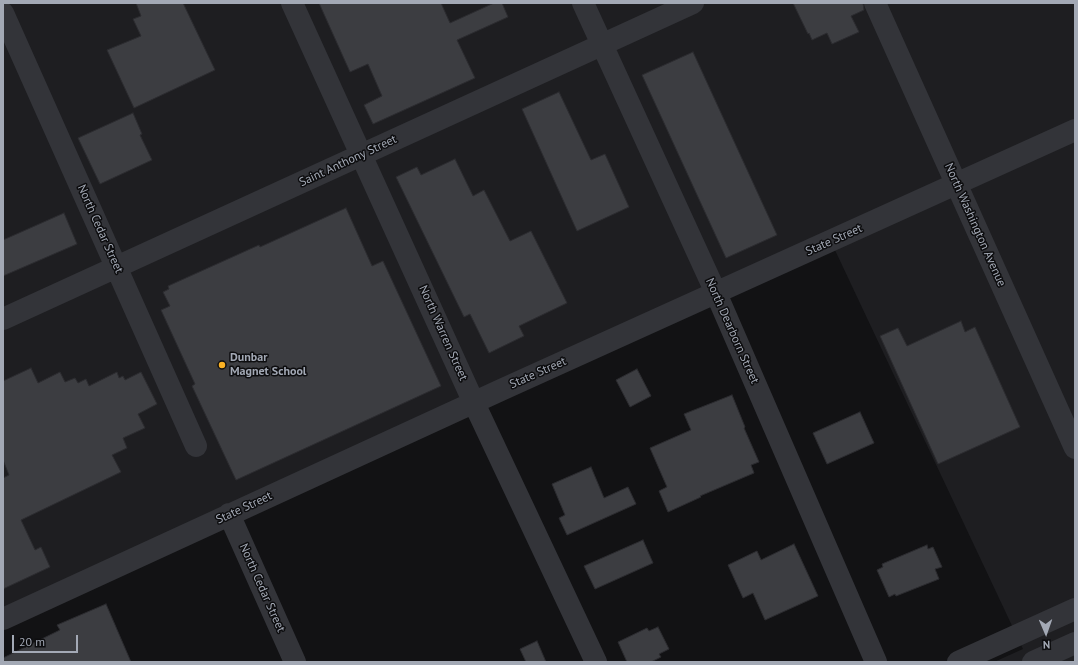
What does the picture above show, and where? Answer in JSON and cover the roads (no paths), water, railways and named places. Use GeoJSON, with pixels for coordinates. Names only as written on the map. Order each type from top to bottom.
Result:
{"type":"FeatureCollection","features":[{"type":"Feature","properties":{"kind":"street","name":"North Warren Street"},"geometry":{"type":"LineString","coordinates":[[292,3],[474,402],[596,662]]}},
{"type":"Feature","properties":{"kind":"street","name":"North Dearborn Street"},"geometry":{"type":"LineString","coordinates":[[583,3],[716,293],[876,662]]}},
{"type":"Feature","properties":{"kind":"street","name":"Saint Anthony Street"},"geometry":{"type":"LineString","coordinates":[[3,319],[693,3]]}},
{"type":"Feature","properties":{"kind":"street","name":"North Washington Avenue"},"geometry":{"type":"LineString","coordinates":[[875,3],[1075,448]]}},
{"type":"Feature","properties":{"kind":"street","name":"North Cedar Street"},"geometry":{"type":"LineString","coordinates":[[3,13],[196,446]]}},
{"type":"Feature","properties":{"kind":"street","name":"State Street"},"geometry":{"type":"LineString","coordinates":[[3,619],[474,402],[1075,130]]}},
{"type":"Feature","properties":{"kind":"street","name":"North Cedar Street"},"geometry":{"type":"LineString","coordinates":[[229,514],[296,662]]}},
{"type":"Feature","properties":{"kind":"street"},"geometry":{"type":"LineString","coordinates":[[958,662],[1075,609]]}},
{"type":"Feature","properties":{"kind":"street"},"geometry":{"type":"LineString","coordinates":[[1033,662],[1075,643]]}},
{"type":"Feature","properties":{"kind":"place","name":"Dunbar Magnet School"},"geometry":{"type":"Point","coordinates":[222,365]}}]}
